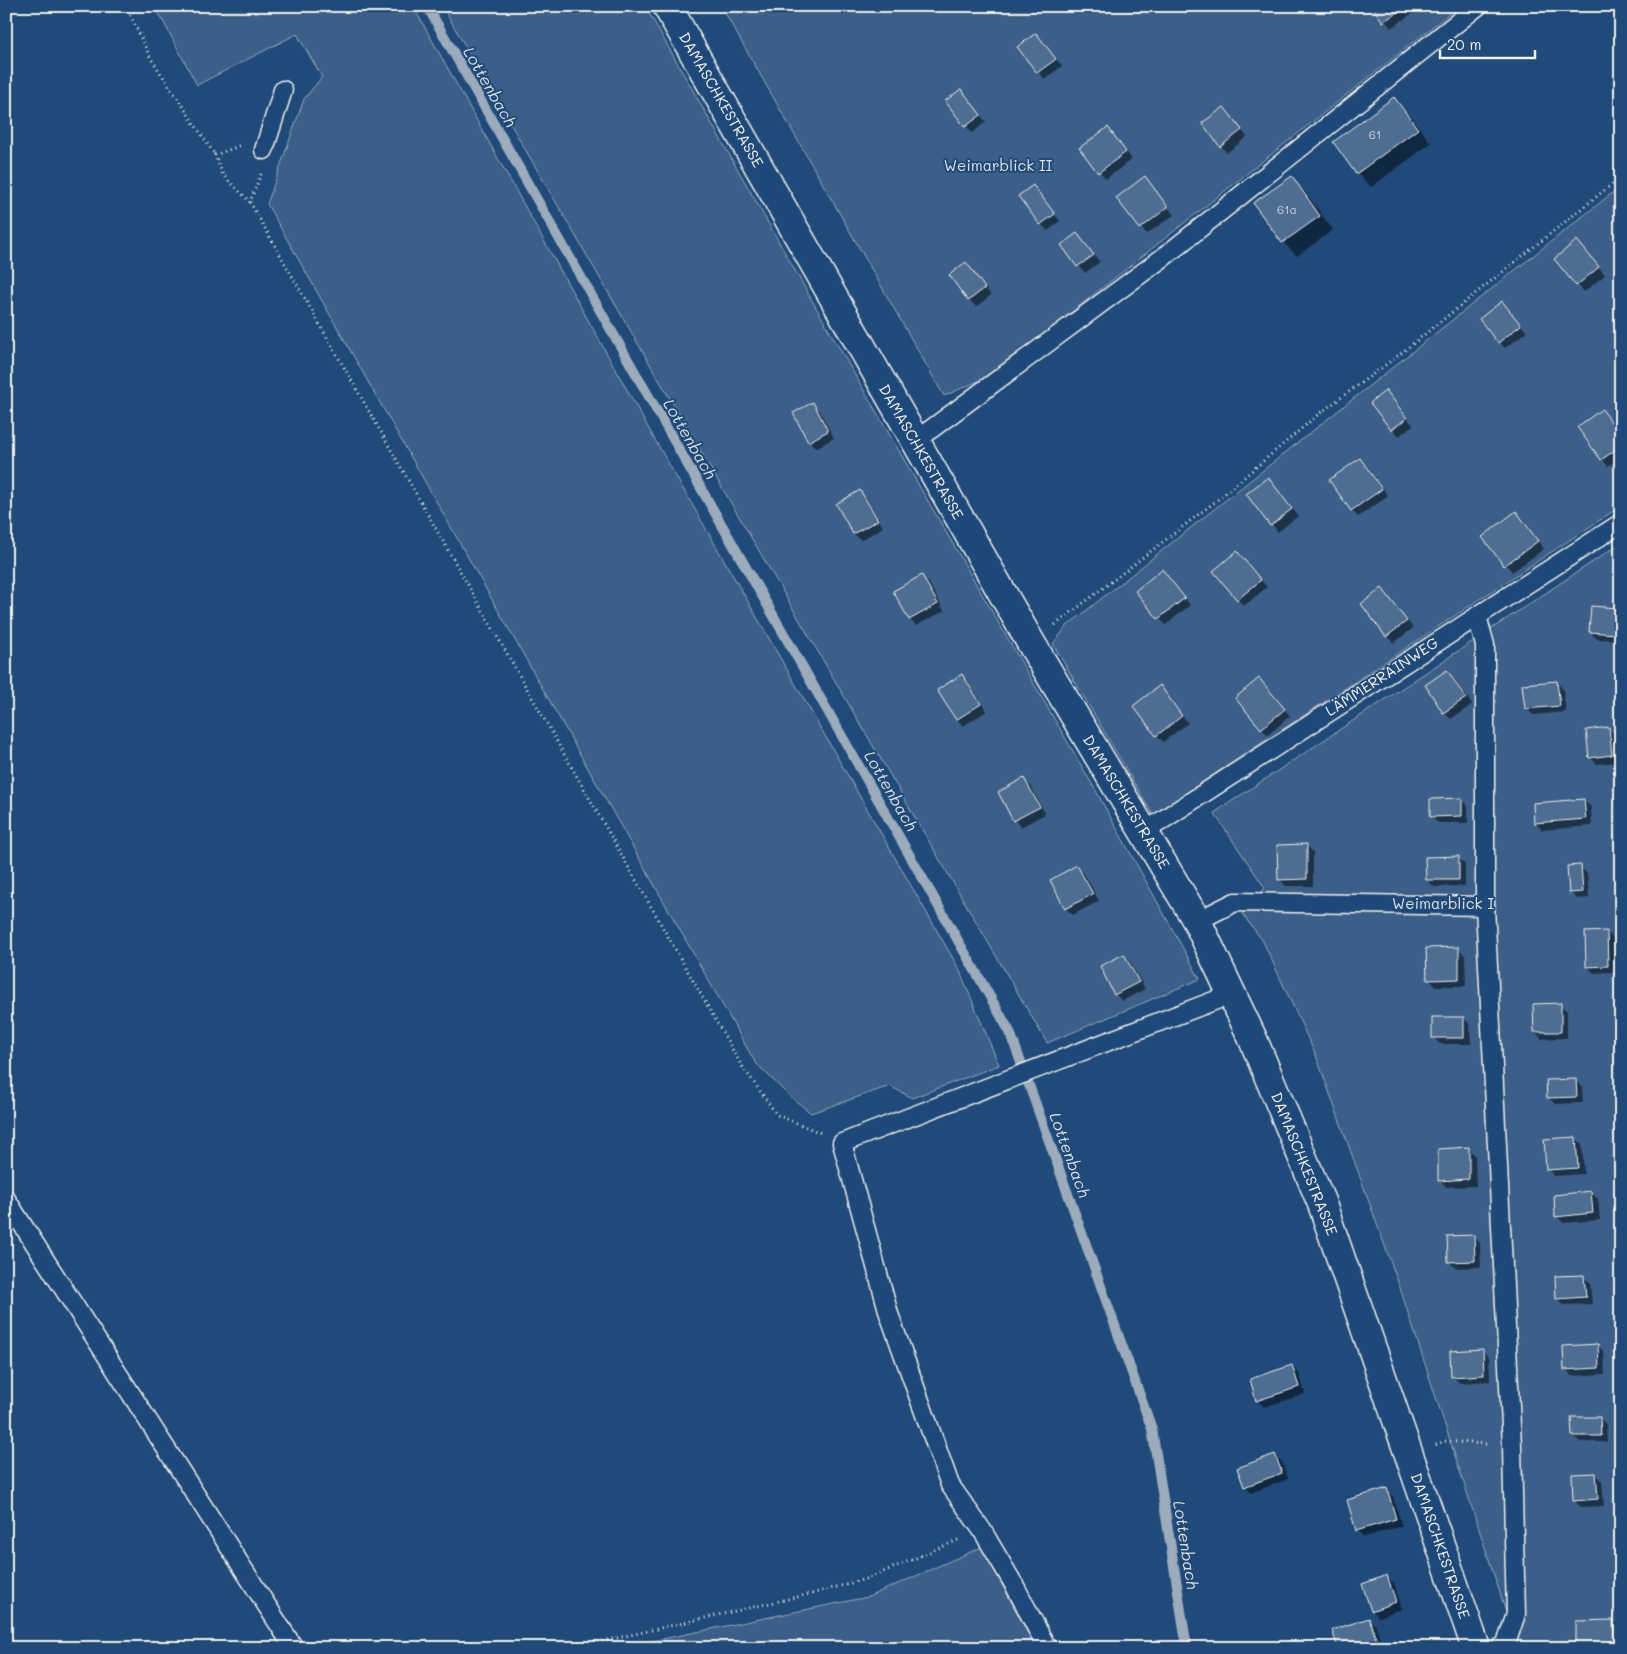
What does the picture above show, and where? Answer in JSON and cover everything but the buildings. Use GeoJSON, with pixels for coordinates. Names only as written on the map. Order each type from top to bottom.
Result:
{"type":"FeatureCollection","features":[{"type":"Feature","properties":{"kind":"street","name":"DAMASCHKESTRASSE"},"geometry":{"type":"LineString","coordinates":[[667,6],[1031,643],[1197,921],[1252,1037],[1322,1204],[1476,1648]]}},
{"type":"Feature","properties":{"kind":"lane"},"geometry":{"type":"LineString","coordinates":[[915,441],[1165,256],[1478,6]]}},
{"type":"Feature","properties":{"kind":"lane"},"geometry":{"type":"LineString","coordinates":[[264,150],[283,90]]}},
{"type":"Feature","properties":{"kind":"lane","name":"LÄMMERRAINWEG"},"geometry":{"type":"LineString","coordinates":[[1144,832],[1621,523]]}},
{"type":"Feature","properties":{"kind":"lane"},"geometry":{"type":"LineString","coordinates":[[1477,616],[1484,645],[1485,906],[1512,1446],[1516,1614],[1506,1644],[1500,1648]]}},
{"type":"Feature","properties":{"kind":"lane"},"geometry":{"type":"LineString","coordinates":[[1197,921],[1235,902],[1485,906]]}},
{"type":"Feature","properties":{"kind":"lane"},"geometry":{"type":"LineString","coordinates":[[1047,1648],[1016,1588],[982,1530],[950,1485],[889,1314],[842,1142],[1232,994]]}},
{"type":"Feature","properties":{"kind":"lane"},"geometry":{"type":"LineString","coordinates":[[6,1199],[294,1648]]}},
{"type":"Feature","properties":{"kind":"path"},"geometry":{"type":"LineString","coordinates":[[126,6],[150,57],[215,155],[223,175],[250,202],[740,1063],[777,1114],[842,1142]]}},
{"type":"Feature","properties":{"kind":"path"},"geometry":{"type":"LineString","coordinates":[[215,155],[243,144],[264,150],[265,163],[250,202]]}},
{"type":"Feature","properties":{"kind":"path"},"geometry":{"type":"LineString","coordinates":[[1031,643],[1104,589],[1216,501],[1320,413],[1395,358],[1621,177]]}},
{"type":"Feature","properties":{"kind":"path"},"geometry":{"type":"LineString","coordinates":[[1410,1456],[1444,1442],[1512,1446]]}},
{"type":"Feature","properties":{"kind":"path"},"geometry":{"type":"LineString","coordinates":[[573,1648],[809,1594],[869,1578],[982,1530]]}},
{"type":"Feature","properties":{"kind":"green space"},"geometry":{"type":"Polygon","coordinates":[[[155,6],[413,6],[655,440],[959,969],[999,1065],[912,1098],[890,1086],[811,1113],[788,1095],[755,1062],[267,204],[304,99],[322,77],[297,34],[197,85],[155,6]]]}},
{"type":"Feature","properties":{"kind":"green space"},"geometry":{"type":"Polygon","coordinates":[[[442,6],[645,6],[826,325],[1096,791],[1200,979],[1047,1043],[442,6]]]}},
{"type":"Feature","properties":{"kind":"green space","name":"Weimarblick II"},"geometry":{"type":"Polygon","coordinates":[[[721,6],[1459,6],[992,375],[944,396],[721,6]]]}},
{"type":"Feature","properties":{"kind":"green space"},"geometry":{"type":"Polygon","coordinates":[[[1621,186],[1621,506],[1153,815],[1053,644],[1067,626],[1621,186]]]}},
{"type":"Feature","properties":{"kind":"green space","name":"Weimarblick I"},"geometry":{"type":"Polygon","coordinates":[[[1621,543],[1621,1648],[1518,1648],[1399,1285],[1317,1058],[1263,941],[1242,914],[1265,888],[1214,813],[1621,543]]]}},
{"type":"Feature","properties":{"kind":"green space"},"geometry":{"type":"Polygon","coordinates":[[[982,1547],[1036,1648],[618,1648],[868,1597],[982,1547]]]}},
{"type":"Feature","properties":{"kind":"waterway","name":"Lottenbach"},"geometry":{"type":"LineString","coordinates":[[427,6],[1010,1032],[1152,1429],[1187,1648]]}}]}
